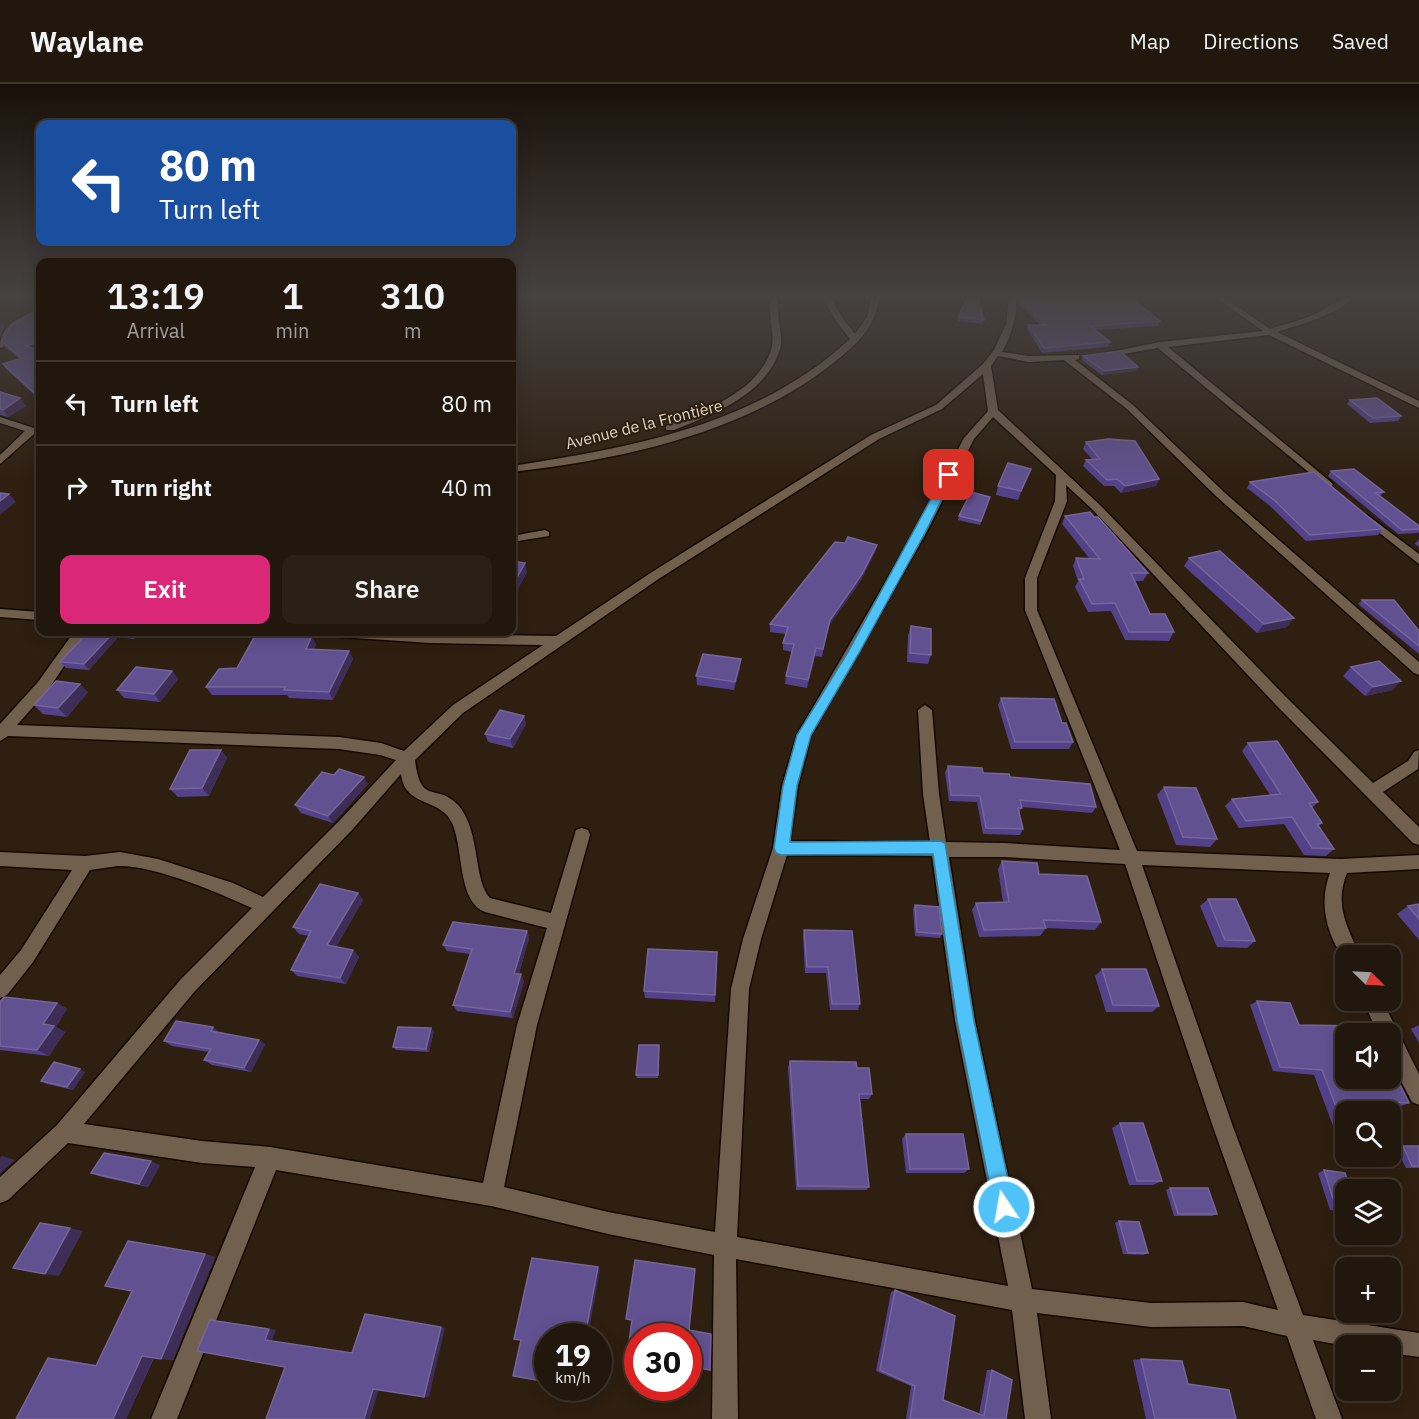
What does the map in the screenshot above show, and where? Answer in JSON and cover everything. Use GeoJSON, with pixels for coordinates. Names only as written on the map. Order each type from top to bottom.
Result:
{"type":"FeatureCollection","features":[{"type":"Feature","properties":{"kind":"street"},"geometry":{"type":"LineString","coordinates":[[609,453],[724,404],[747,390],[758,379],[771,357]]}},
{"type":"Feature","properties":{"kind":"street","name":"Avenue de la Frontière"},"geometry":{"type":"LineString","coordinates":[[516,468],[609,453],[724,420],[774,400],[801,384],[835,357]]}},
{"type":"Feature","properties":{"kind":"street"},"geometry":{"type":"LineString","coordinates":[[0,1192],[64,1132],[188,984],[346,825],[407,758],[458,710],[656,575],[846,455],[875,437],[939,407],[991,359],[1060,357]]}},
{"type":"Feature","properties":{"kind":"street"},"geometry":{"type":"LineString","coordinates":[[1066,357],[1130,407],[1221,495],[1419,669]]}},
{"type":"Feature","properties":{"kind":"street"},"geometry":{"type":"LineString","coordinates":[[1175,357],[1338,493]]}},
{"type":"Feature","properties":{"kind":"street"},"geometry":{"type":"LineString","coordinates":[[1321,357],[1419,405]]}},
{"type":"Feature","properties":{"kind":"street"},"geometry":{"type":"LineString","coordinates":[[725,1419],[725,1245],[740,989],[752,939],[781,848],[790,786],[804,735],[920,533],[969,438],[993,411],[991,359]]}},
{"type":"Feature","properties":{"kind":"street"},"geometry":{"type":"LineString","coordinates":[[993,411],[1097,508],[1281,701],[1419,838]]}},
{"type":"Feature","properties":{"kind":"street"},"geometry":{"type":"LineString","coordinates":[[0,420],[36,432]]}},
{"type":"Feature","properties":{"kind":"street"},"geometry":{"type":"LineString","coordinates":[[0,461],[36,432]]}},
{"type":"Feature","properties":{"kind":"street"},"geometry":{"type":"LineString","coordinates":[[1061,473],[1061,501],[1031,578],[1031,610],[1131,857],[1222,1124],[1329,1419]]}},
{"type":"Feature","properties":{"kind":"street"},"geometry":{"type":"LineString","coordinates":[[1354,507],[1419,560]]}},
{"type":"Feature","properties":{"kind":"street"},"geometry":{"type":"LineString","coordinates":[[516,538],[545,534]]}},
{"type":"Feature","properties":{"kind":"street"},"geometry":{"type":"LineString","coordinates":[[0,614],[36,616]]}},
{"type":"Feature","properties":{"kind":"street"},"geometry":{"type":"LineString","coordinates":[[1,732],[43,686],[78,636]]}},
{"type":"Feature","properties":{"kind":"street"},"geometry":{"type":"LineString","coordinates":[[395,636],[561,641]]}},
{"type":"Feature","properties":{"kind":"street"},"geometry":{"type":"LineString","coordinates":[[925,710],[932,794],[965,1021],[1023,1300],[1038,1419]]}},
{"type":"Feature","properties":{"kind":"street"},"geometry":{"type":"LineString","coordinates":[[1,732],[339,743],[381,749],[407,758]]}},
{"type":"Feature","properties":{"kind":"street"},"geometry":{"type":"LineString","coordinates":[[1373,791],[1413,765],[1419,756]]}},
{"type":"Feature","properties":{"kind":"street"},"geometry":{"type":"LineString","coordinates":[[407,758],[410,782],[418,793],[442,802],[452,809],[458,818],[467,840],[475,894],[485,904],[557,923]]}},
{"type":"Feature","properties":{"kind":"street"},"geometry":{"type":"LineString","coordinates":[[491,1195],[524,1035],[582,835]]}},
{"type":"Feature","properties":{"kind":"street"},"geometry":{"type":"LineString","coordinates":[[781,848],[940,848],[1341,866],[1419,862]]}},
{"type":"Feature","properties":{"kind":"street"},"geometry":{"type":"LineString","coordinates":[[0,858],[85,863],[120,859],[158,866],[233,891],[266,906]]}},
{"type":"Feature","properties":{"kind":"street"},"geometry":{"type":"LineString","coordinates":[[0,989],[27,956],[85,863]]}},
{"type":"Feature","properties":{"kind":"street"},"geometry":{"type":"LineString","coordinates":[[1341,866],[1330,896],[1333,918],[1346,945]]}},
{"type":"Feature","properties":{"kind":"street"},"geometry":{"type":"LineString","coordinates":[[1401,1060],[1419,1095]]}},
{"type":"Feature","properties":{"kind":"street"},"geometry":{"type":"LineString","coordinates":[[64,1132],[202,1152],[270,1158],[491,1195],[608,1223],[882,1276],[1023,1300],[1151,1315],[1243,1314],[1297,1326],[1419,1345]]}},
{"type":"Feature","properties":{"kind":"street"},"geometry":{"type":"LineString","coordinates":[[164,1419],[270,1158]]}},
{"type":"Feature","properties":{"kind":"building"},"geometry":{"type":"Polygon","coordinates":[[[36,357],[36,394],[3,364],[22,358],[36,357]]]}},
{"type":"Feature","properties":{"kind":"building"},"geometry":{"type":"Polygon","coordinates":[[[1085,357],[1127,357],[1138,367],[1104,371],[1085,357]]]}},
{"type":"Feature","properties":{"kind":"building"},"geometry":{"type":"Polygon","coordinates":[[[0,392],[20,398],[3,410],[0,409],[0,392]]]}},
{"type":"Feature","properties":{"kind":"building"},"geometry":{"type":"Polygon","coordinates":[[[1377,398],[1401,416],[1373,418],[1350,400],[1377,398]]]}},
{"type":"Feature","properties":{"kind":"building"},"geometry":{"type":"Polygon","coordinates":[[[1108,439],[1135,441],[1159,479],[1125,486],[1117,479],[1107,480],[1086,460],[1100,459],[1086,442],[1108,439]]]}},
{"type":"Feature","properties":{"kind":"building"},"geometry":{"type":"Polygon","coordinates":[[[1008,463],[1031,469],[1021,491],[998,486],[1008,463]]]}},
{"type":"Feature","properties":{"kind":"building"},"geometry":{"type":"Polygon","coordinates":[[[1354,469],[1384,492],[1376,493],[1419,526],[1419,529],[1402,530],[1331,471],[1354,469]]]}},
{"type":"Feature","properties":{"kind":"building"},"geometry":{"type":"Polygon","coordinates":[[[1314,472],[1383,529],[1310,535],[1274,500],[1250,482],[1314,472]]]}},
{"type":"Feature","properties":{"kind":"building"},"geometry":{"type":"Polygon","coordinates":[[[971,492],[990,497],[981,521],[959,516],[971,492]]]}},
{"type":"Feature","properties":{"kind":"building"},"geometry":{"type":"Polygon","coordinates":[[[0,493],[9,494],[0,501],[0,493]]]}},
{"type":"Feature","properties":{"kind":"building"},"geometry":{"type":"Polygon","coordinates":[[[1090,512],[1094,517],[1098,517],[1148,573],[1131,573],[1150,614],[1165,614],[1174,632],[1129,632],[1115,603],[1092,604],[1079,579],[1084,579],[1076,558],[1100,559],[1065,516],[1090,512]]]}},
{"type":"Feature","properties":{"kind":"building"},"geometry":{"type":"Polygon","coordinates":[[[848,537],[877,545],[862,574],[830,620],[823,649],[816,648],[808,680],[786,676],[794,644],[783,643],[788,627],[770,624],[835,542],[845,543],[848,537]]]}},
{"type":"Feature","properties":{"kind":"building"},"geometry":{"type":"Polygon","coordinates":[[[1220,551],[1294,618],[1264,624],[1189,558],[1220,551]]]}},
{"type":"Feature","properties":{"kind":"building"},"geometry":{"type":"Polygon","coordinates":[[[516,562],[525,563],[516,580],[516,562]]]}},
{"type":"Feature","properties":{"kind":"building"},"geometry":{"type":"Polygon","coordinates":[[[1362,600],[1394,600],[1419,631],[1419,646],[1362,600]]]}},
{"type":"Feature","properties":{"kind":"building"},"geometry":{"type":"Polygon","coordinates":[[[911,626],[931,629],[931,655],[910,653],[911,626]]]}},
{"type":"Feature","properties":{"kind":"building"},"geometry":{"type":"Polygon","coordinates":[[[84,636],[110,636],[84,664],[60,662],[84,636]]]}},
{"type":"Feature","properties":{"kind":"building"},"geometry":{"type":"Polygon","coordinates":[[[255,636],[312,636],[306,649],[349,651],[329,692],[284,690],[285,687],[206,687],[219,669],[237,668],[255,636]]]}},
{"type":"Feature","properties":{"kind":"building"},"geometry":{"type":"Polygon","coordinates":[[[703,654],[741,659],[735,682],[696,676],[703,654]]]}},
{"type":"Feature","properties":{"kind":"building"},"geometry":{"type":"Polygon","coordinates":[[[1379,661],[1401,681],[1373,687],[1351,667],[1379,661]]]}},
{"type":"Feature","properties":{"kind":"building"},"geometry":{"type":"Polygon","coordinates":[[[136,667],[172,671],[154,694],[117,690],[136,667]]]}},
{"type":"Feature","properties":{"kind":"building"},"geometry":{"type":"Polygon","coordinates":[[[56,681],[80,684],[58,708],[34,705],[56,681]]]}},
{"type":"Feature","properties":{"kind":"building"},"geometry":{"type":"Polygon","coordinates":[[[1001,698],[1054,699],[1062,723],[1066,723],[1073,742],[1015,742],[1001,698]]]}},
{"type":"Feature","properties":{"kind":"building"},"geometry":{"type":"Polygon","coordinates":[[[500,710],[524,716],[510,739],[485,734],[500,710]]]}},
{"type":"Feature","properties":{"kind":"building"},"geometry":{"type":"Polygon","coordinates":[[[1277,741],[1318,802],[1309,803],[1322,823],[1317,824],[1334,849],[1312,848],[1292,817],[1246,821],[1232,799],[1281,794],[1248,743],[1277,741]]]}},
{"type":"Feature","properties":{"kind":"building"},"geometry":{"type":"Polygon","coordinates":[[[190,750],[221,750],[202,788],[170,789],[190,750]]]}},
{"type":"Feature","properties":{"kind":"building"},"geometry":{"type":"Polygon","coordinates":[[[948,766],[982,768],[983,773],[1009,774],[1010,777],[1090,784],[1096,807],[1020,800],[1022,808],[1018,808],[1023,829],[986,828],[980,796],[951,795],[948,766]]]}},
{"type":"Feature","properties":{"kind":"building"},"geometry":{"type":"Polygon","coordinates":[[[339,769],[364,777],[328,816],[295,805],[322,772],[334,775],[339,769]]]}},
{"type":"Feature","properties":{"kind":"building"},"geometry":{"type":"Polygon","coordinates":[[[1164,787],[1196,788],[1217,839],[1183,837],[1164,787]]]}},
{"type":"Feature","properties":{"kind":"building"},"geometry":{"type":"Polygon","coordinates":[[[1002,861],[1037,863],[1039,874],[1087,876],[1101,922],[1043,920],[1046,928],[984,930],[976,903],[1009,902],[1002,861]]]}},
{"type":"Feature","properties":{"kind":"building"},"geometry":{"type":"Polygon","coordinates":[[[320,884],[358,893],[327,945],[353,950],[340,978],[291,970],[311,931],[293,927],[320,884]]]}},
{"type":"Feature","properties":{"kind":"building"},"geometry":{"type":"Polygon","coordinates":[[[1208,899],[1236,899],[1255,941],[1225,940],[1208,899]]]}},
{"type":"Feature","properties":{"kind":"building"},"geometry":{"type":"Polygon","coordinates":[[[1419,904],[1419,919],[1408,906],[1419,904]]]}},
{"type":"Feature","properties":{"kind":"building"},"geometry":{"type":"Polygon","coordinates":[[[915,905],[939,907],[942,934],[917,932],[915,905]]]}},
{"type":"Feature","properties":{"kind":"building"},"geometry":{"type":"Polygon","coordinates":[[[453,922],[527,931],[514,974],[521,974],[510,1012],[453,1005],[472,949],[443,945],[453,922]]]}},
{"type":"Feature","properties":{"kind":"building"},"geometry":{"type":"Polygon","coordinates":[[[804,930],[852,931],[860,1004],[832,1004],[828,967],[807,967],[804,930]]]}},
{"type":"Feature","properties":{"kind":"building"},"geometry":{"type":"Polygon","coordinates":[[[648,949],[717,952],[715,995],[644,991],[648,949]]]}},
{"type":"Feature","properties":{"kind":"building"},"geometry":{"type":"Polygon","coordinates":[[[1102,969],[1146,969],[1159,1006],[1113,1005],[1102,969]]]}},
{"type":"Feature","properties":{"kind":"building"},"geometry":{"type":"Polygon","coordinates":[[[4,997],[57,1003],[43,1024],[54,1026],[37,1050],[0,1046],[0,1002],[4,997]]]}},
{"type":"Feature","properties":{"kind":"building"},"geometry":{"type":"Polygon","coordinates":[[[1257,1001],[1290,1003],[1299,1025],[1335,1026],[1335,1089],[1401,1089],[1401,1087],[1409,1103],[1335,1101],[1335,1104],[1322,1070],[1280,1067],[1257,1001]]]}},
{"type":"Feature","properties":{"kind":"building"},"geometry":{"type":"Polygon","coordinates":[[[176,1021],[213,1027],[211,1031],[259,1040],[244,1068],[204,1060],[211,1049],[164,1041],[176,1021]]]}},
{"type":"Feature","properties":{"kind":"building"},"geometry":{"type":"Polygon","coordinates":[[[398,1027],[431,1028],[426,1049],[393,1047],[398,1027]]]}},
{"type":"Feature","properties":{"kind":"building"},"geometry":{"type":"Polygon","coordinates":[[[639,1045],[659,1045],[658,1075],[636,1075],[639,1045]]]}},
{"type":"Feature","properties":{"kind":"building"},"geometry":{"type":"Polygon","coordinates":[[[790,1061],[856,1062],[857,1068],[869,1068],[872,1094],[859,1094],[869,1187],[798,1186],[790,1061]]]}},
{"type":"Feature","properties":{"kind":"building"},"geometry":{"type":"Polygon","coordinates":[[[54,1062],[80,1069],[67,1087],[41,1081],[54,1062]]]}},
{"type":"Feature","properties":{"kind":"building"},"geometry":{"type":"Polygon","coordinates":[[[1120,1123],[1143,1123],[1162,1181],[1137,1181],[1120,1123]]]}},
{"type":"Feature","properties":{"kind":"building"},"geometry":{"type":"Polygon","coordinates":[[[906,1134],[963,1134],[969,1169],[910,1169],[906,1134]]]}},
{"type":"Feature","properties":{"kind":"building"},"geometry":{"type":"Polygon","coordinates":[[[1403,1146],[1419,1146],[1419,1166],[1412,1166],[1403,1146]]]}},
{"type":"Feature","properties":{"kind":"building"},"geometry":{"type":"Polygon","coordinates":[[[104,1153],[151,1161],[139,1184],[91,1173],[104,1153]]]}},
{"type":"Feature","properties":{"kind":"building"},"geometry":{"type":"Polygon","coordinates":[[[1324,1170],[1345,1173],[1347,1179],[1335,1179],[1335,1205],[1324,1170]]]}},
{"type":"Feature","properties":{"kind":"building"},"geometry":{"type":"Polygon","coordinates":[[[1170,1188],[1208,1188],[1217,1214],[1178,1214],[1170,1188]]]}},
{"type":"Feature","properties":{"kind":"building"},"geometry":{"type":"Polygon","coordinates":[[[1119,1221],[1139,1222],[1148,1253],[1128,1253],[1119,1221]]]}},
{"type":"Feature","properties":{"kind":"building"},"geometry":{"type":"Polygon","coordinates":[[[40,1223],[70,1228],[45,1274],[13,1268],[40,1223]]]}},
{"type":"Feature","properties":{"kind":"building"},"geometry":{"type":"Polygon","coordinates":[[[128,1241],[205,1254],[161,1359],[142,1356],[113,1419],[16,1419],[48,1358],[96,1366],[132,1291],[105,1286],[128,1241]]]}},
{"type":"Feature","properties":{"kind":"building"},"geometry":{"type":"Polygon","coordinates":[[[532,1258],[598,1267],[587,1323],[534,1323],[534,1380],[513,1376],[521,1340],[514,1339],[532,1258]]]}},
{"type":"Feature","properties":{"kind":"building"},"geometry":{"type":"Polygon","coordinates":[[[635,1260],[695,1269],[690,1323],[632,1323],[632,1320],[626,1319],[635,1260]]]}},
{"type":"Feature","properties":{"kind":"building"},"geometry":{"type":"Polygon","coordinates":[[[895,1290],[955,1316],[943,1400],[984,1416],[992,1370],[1012,1380],[1006,1419],[910,1419],[915,1386],[880,1370],[895,1290]]]}},
{"type":"Feature","properties":{"kind":"building"},"geometry":{"type":"Polygon","coordinates":[[[365,1314],[441,1327],[424,1397],[373,1389],[364,1419],[266,1419],[285,1367],[197,1351],[210,1320],[269,1329],[265,1340],[352,1353],[365,1314]]]}},
{"type":"Feature","properties":{"kind":"building"},"geometry":{"type":"Polygon","coordinates":[[[702,1332],[711,1334],[710,1370],[702,1369],[702,1332]]]}},
{"type":"Feature","properties":{"kind":"building"},"geometry":{"type":"Polygon","coordinates":[[[1141,1359],[1182,1361],[1188,1384],[1229,1390],[1236,1419],[1155,1419],[1141,1359]]]}},
{"type":"Feature","properties":{"kind":"route"},"geometry":{"type":"LineString","coordinates":[[949,475],[920,533],[804,735],[790,786],[781,848],[940,848],[965,1021],[1004,1207]]}}]}
